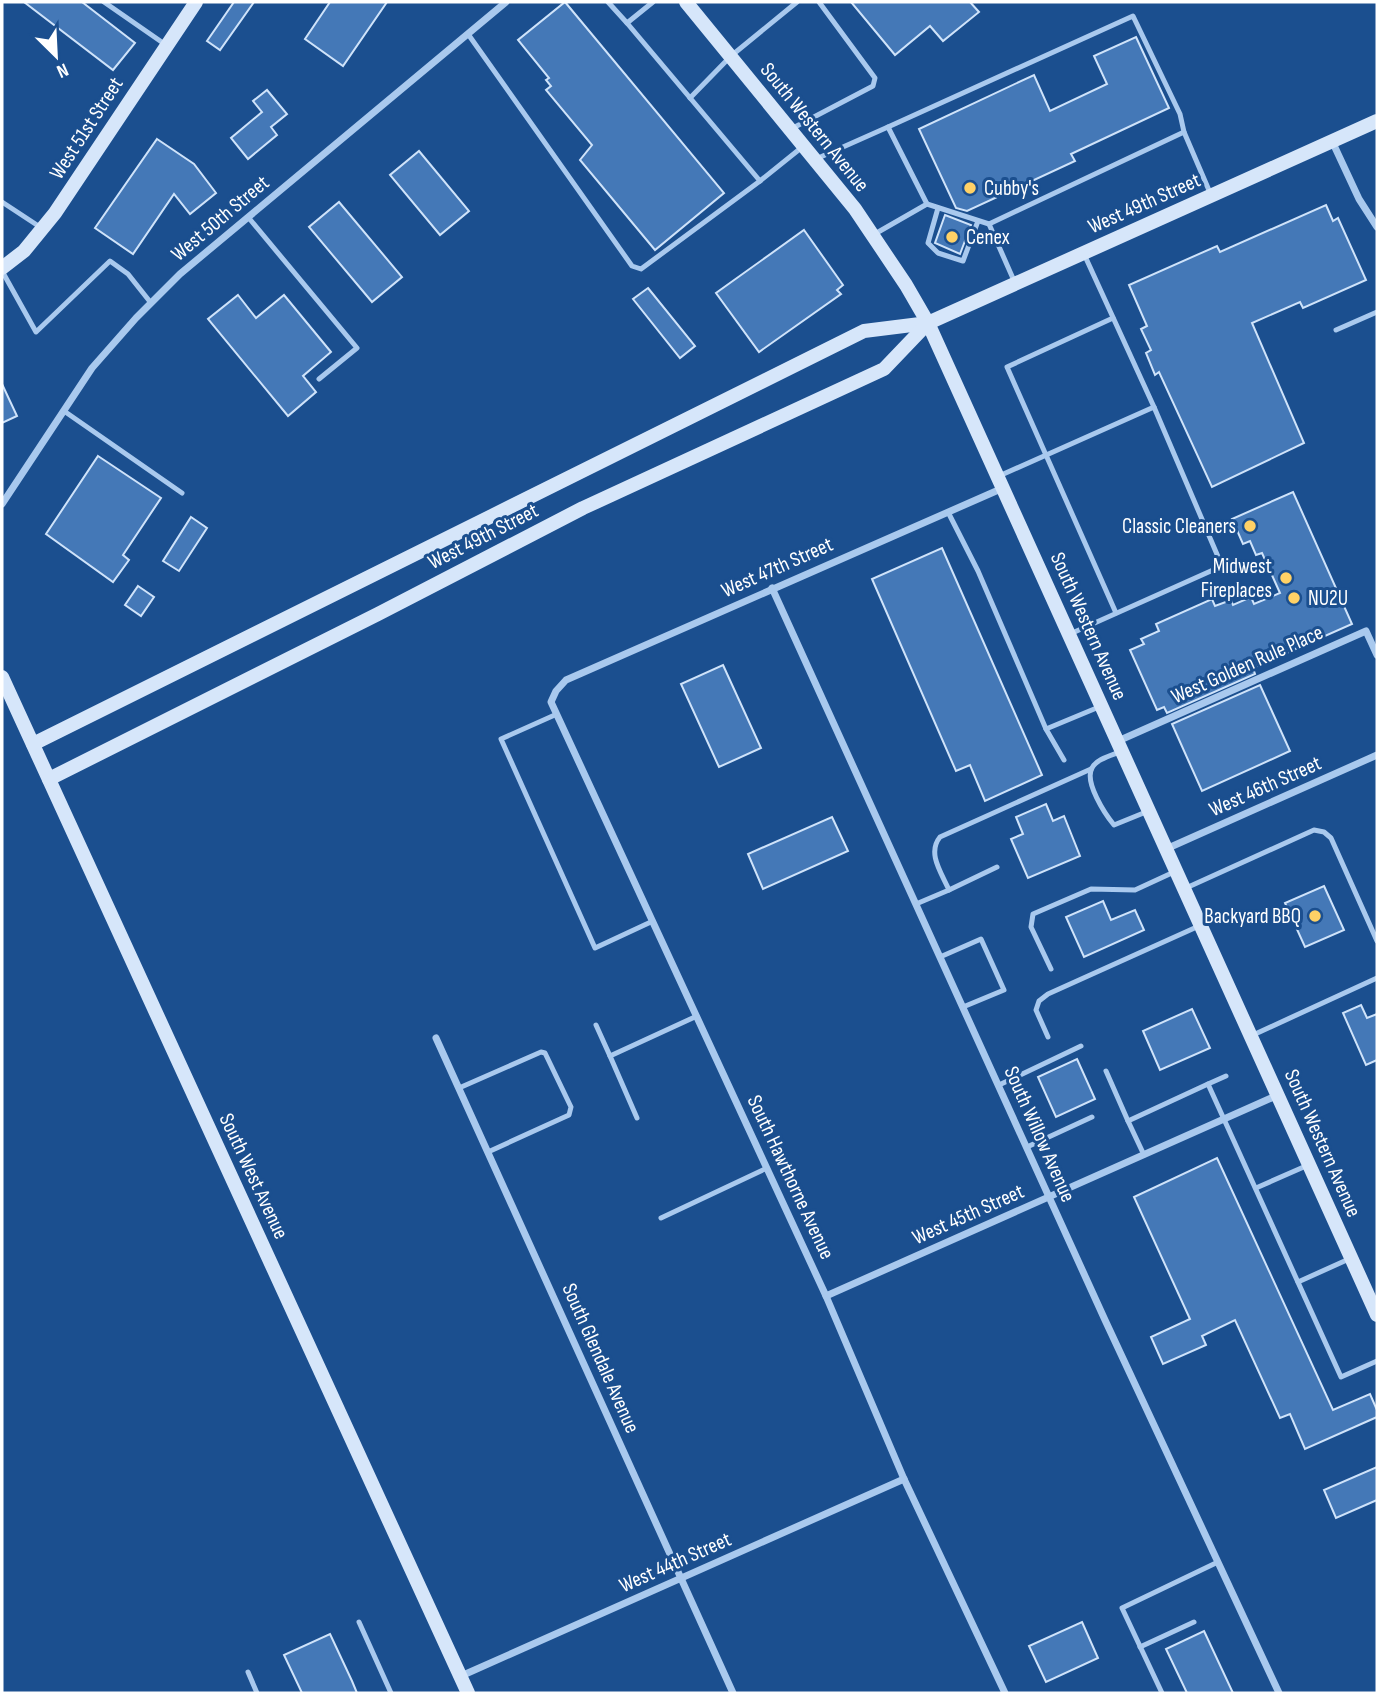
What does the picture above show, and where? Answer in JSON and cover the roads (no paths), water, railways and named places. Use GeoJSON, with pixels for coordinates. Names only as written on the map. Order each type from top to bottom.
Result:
{"type":"FeatureCollection","features":[{"type":"Feature","properties":{"kind":"street","name":"West 51st Street"},"geometry":{"type":"LineString","coordinates":[[2,269],[24,251],[43,229],[195,2]]}},
{"type":"Feature","properties":{"kind":"street","name":"West 50th Street"},"geometry":{"type":"LineString","coordinates":[[2,504],[92,368],[180,274],[506,2]]}},
{"type":"Feature","properties":{"kind":"street","name":"South Western Avenue"},"geometry":{"type":"LineString","coordinates":[[685,2],[816,159],[873,236],[928,323],[1377,1315]]}},
{"type":"Feature","properties":{"kind":"street","name":"West 49th Street"},"geometry":{"type":"LineString","coordinates":[[33,744],[864,331],[928,323],[1377,121]]}},
{"type":"Feature","properties":{"kind":"street"},"geometry":{"type":"LineString","coordinates":[[1332,141],[1359,199],[1377,227]]}},
{"type":"Feature","properties":{"kind":"street","name":"West 49th Street"},"geometry":{"type":"LineString","coordinates":[[49,779],[583,508],[884,369],[928,323]]}},
{"type":"Feature","properties":{"kind":"street","name":"West 47th Street"},"geometry":{"type":"LineString","coordinates":[[556,714],[551,702],[566,680],[948,512],[1001,482]]}},
{"type":"Feature","properties":{"kind":"street","name":"South Willow Avenue"},"geometry":{"type":"LineString","coordinates":[[772,588],[1279,1693]]}},
{"type":"Feature","properties":{"kind":"street","name":"West Golden Rule Place"},"geometry":{"type":"LineString","coordinates":[[1120,746],[1366,631],[1377,655]]}},
{"type":"Feature","properties":{"kind":"street","name":"South West Avenue"},"geometry":{"type":"LineString","coordinates":[[2,677],[468,1693]]}},
{"type":"Feature","properties":{"kind":"street","name":"South Hawthorne Avenue"},"geometry":{"type":"LineString","coordinates":[[556,714],[826,1296],[904,1479],[1005,1693]]}},
{"type":"Feature","properties":{"kind":"street","name":"West 46th Street"},"geometry":{"type":"LineString","coordinates":[[1167,849],[1377,755]]}},
{"type":"Feature","properties":{"kind":"street","name":"South Glendale Avenue"},"geometry":{"type":"LineString","coordinates":[[436,1038],[733,1693]]}},
{"type":"Feature","properties":{"kind":"street","name":"West 45th Street"},"geometry":{"type":"LineString","coordinates":[[826,1296],[1278,1095]]}},
{"type":"Feature","properties":{"kind":"street","name":"West 44th Street"},"geometry":{"type":"LineString","coordinates":[[460,1676],[904,1479]]}},
{"type":"Feature","properties":{"kind":"lane"},"geometry":{"type":"LineString","coordinates":[[104,2],[166,45]]}},
{"type":"Feature","properties":{"kind":"lane"},"geometry":{"type":"LineString","coordinates":[[608,2],[760,181]]}},
{"type":"Feature","properties":{"kind":"lane"},"geometry":{"type":"LineString","coordinates":[[627,23],[653,2]]}},
{"type":"Feature","properties":{"kind":"lane"},"geometry":{"type":"LineString","coordinates":[[690,98],[730,56],[797,2]]}},
{"type":"Feature","properties":{"kind":"lane"},"geometry":{"type":"LineString","coordinates":[[791,129],[873,86],[874,78],[819,2]]}},
{"type":"Feature","properties":{"kind":"lane"},"geometry":{"type":"LineString","coordinates":[[816,159],[1133,16],[1180,114],[1184,132],[1211,195]]}},
{"type":"Feature","properties":{"kind":"lane"},"geometry":{"type":"LineString","coordinates":[[468,34],[632,266],[641,269],[805,145]]}},
{"type":"Feature","properties":{"kind":"lane"},"geometry":{"type":"LineString","coordinates":[[888,127],[927,204],[989,224],[1184,132]]}},
{"type":"Feature","properties":{"kind":"lane"},"geometry":{"type":"LineString","coordinates":[[2,202],[43,229]]}},
{"type":"Feature","properties":{"kind":"lane"},"geometry":{"type":"LineString","coordinates":[[873,236],[927,204]]}},
{"type":"Feature","properties":{"kind":"lane"},"geometry":{"type":"LineString","coordinates":[[938,208],[928,243],[937,253],[963,261],[967,243],[978,220]]}},
{"type":"Feature","properties":{"kind":"lane"},"geometry":{"type":"LineString","coordinates":[[248,217],[357,348],[319,379]]}},
{"type":"Feature","properties":{"kind":"lane"},"geometry":{"type":"LineString","coordinates":[[989,224],[1016,284]]}},
{"type":"Feature","properties":{"kind":"lane"},"geometry":{"type":"LineString","coordinates":[[932,229],[939,232]]}},
{"type":"Feature","properties":{"kind":"lane"},"geometry":{"type":"LineString","coordinates":[[1070,634],[1222,566],[1154,407],[1083,253]]}},
{"type":"Feature","properties":{"kind":"lane"},"geometry":{"type":"LineString","coordinates":[[2,269],[36,332],[110,261],[128,274],[151,303]]}},
{"type":"Feature","properties":{"kind":"lane"},"geometry":{"type":"LineString","coordinates":[[1336,330],[1377,312]]}},
{"type":"Feature","properties":{"kind":"lane"},"geometry":{"type":"LineString","coordinates":[[1113,318],[1007,367],[1116,613]]}},
{"type":"Feature","properties":{"kind":"lane"},"geometry":{"type":"LineString","coordinates":[[1001,482],[1047,454],[1154,407]]}},
{"type":"Feature","properties":{"kind":"lane"},"geometry":{"type":"LineString","coordinates":[[64,411],[182,493]]}},
{"type":"Feature","properties":{"kind":"lane"},"geometry":{"type":"LineString","coordinates":[[948,512],[978,571],[1046,729],[1064,760]]}},
{"type":"Feature","properties":{"kind":"lane"},"geometry":{"type":"LineString","coordinates":[[1046,729],[1102,706]]}},
{"type":"Feature","properties":{"kind":"lane"},"geometry":{"type":"LineString","coordinates":[[556,714],[501,739],[595,948],[653,921]]}},
{"type":"Feature","properties":{"kind":"lane"},"geometry":{"type":"LineString","coordinates":[[949,890],[933,854],[934,844],[940,836],[1090,769],[1120,746]]}},
{"type":"Feature","properties":{"kind":"lane"},"geometry":{"type":"LineString","coordinates":[[1090,769],[1090,780],[1105,814],[1114,825],[1149,810]]}},
{"type":"Feature","properties":{"kind":"lane"},"geometry":{"type":"LineString","coordinates":[[1185,889],[1314,830],[1324,832],[1331,838],[1377,941]]}},
{"type":"Feature","properties":{"kind":"lane"},"geometry":{"type":"LineString","coordinates":[[916,904],[997,867]]}},
{"type":"Feature","properties":{"kind":"lane"},"geometry":{"type":"LineString","coordinates":[[1051,969],[1031,927],[1033,914],[1091,889],[1135,890],[1177,871]]}},
{"type":"Feature","properties":{"kind":"lane"},"geometry":{"type":"LineString","coordinates":[[1048,1037],[1036,1010],[1039,1001],[1048,994],[1202,924]]}},
{"type":"Feature","properties":{"kind":"lane"},"geometry":{"type":"LineString","coordinates":[[940,957],[981,939],[1004,990],[963,1007]]}},
{"type":"Feature","properties":{"kind":"lane"},"geometry":{"type":"LineString","coordinates":[[1252,1035],[1377,978]]}},
{"type":"Feature","properties":{"kind":"lane"},"geometry":{"type":"LineString","coordinates":[[610,1056],[697,1016]]}},
{"type":"Feature","properties":{"kind":"lane"},"geometry":{"type":"LineString","coordinates":[[596,1025],[637,1118]]}},
{"type":"Feature","properties":{"kind":"lane"},"geometry":{"type":"LineString","coordinates":[[999,1085],[1081,1046]]}},
{"type":"Feature","properties":{"kind":"lane"},"geometry":{"type":"LineString","coordinates":[[459,1088],[541,1052],[545,1053],[571,1107],[569,1115],[488,1152]]}},
{"type":"Feature","properties":{"kind":"lane"},"geometry":{"type":"LineString","coordinates":[[1106,1071],[1144,1155]]}},
{"type":"Feature","properties":{"kind":"lane"},"geometry":{"type":"LineString","coordinates":[[1128,1121],[1226,1076]]}},
{"type":"Feature","properties":{"kind":"lane"},"geometry":{"type":"LineString","coordinates":[[1208,1084],[1341,1377],[1377,1361]]}},
{"type":"Feature","properties":{"kind":"lane"},"geometry":{"type":"LineString","coordinates":[[1027,1147],[1093,1117]]}},
{"type":"Feature","properties":{"kind":"lane"},"geometry":{"type":"LineString","coordinates":[[1256,1188],[1309,1165]]}},
{"type":"Feature","properties":{"kind":"lane"},"geometry":{"type":"LineString","coordinates":[[661,1218],[767,1168]]}},
{"type":"Feature","properties":{"kind":"lane"},"geometry":{"type":"LineString","coordinates":[[1298,1282],[1352,1258]]}},
{"type":"Feature","properties":{"kind":"lane"},"geometry":{"type":"LineString","coordinates":[[1161,1693],[1122,1608],[1218,1562]]}},
{"type":"Feature","properties":{"kind":"lane"},"geometry":{"type":"LineString","coordinates":[[359,1622],[391,1693]]}},
{"type":"Feature","properties":{"kind":"lane"},"geometry":{"type":"LineString","coordinates":[[1140,1647],[1194,1622]]}},
{"type":"Feature","properties":{"kind":"lane"},"geometry":{"type":"LineString","coordinates":[[248,1672],[257,1693]]}},
{"type":"Feature","properties":{"kind":"place","name":"Cubby's"},"geometry":{"type":"Point","coordinates":[970,188]}},
{"type":"Feature","properties":{"kind":"place","name":"Cenex"},"geometry":{"type":"Point","coordinates":[952,237]}},
{"type":"Feature","properties":{"kind":"place","name":"Classic Cleaners"},"geometry":{"type":"Point","coordinates":[1250,526]}},
{"type":"Feature","properties":{"kind":"place","name":"Midwest Fireplaces"},"geometry":{"type":"Point","coordinates":[1286,578]}},
{"type":"Feature","properties":{"kind":"place","name":"NU2U"},"geometry":{"type":"Point","coordinates":[1294,598]}},
{"type":"Feature","properties":{"kind":"place","name":"Backyard BBQ"},"geometry":{"type":"Point","coordinates":[1315,916]}}]}
